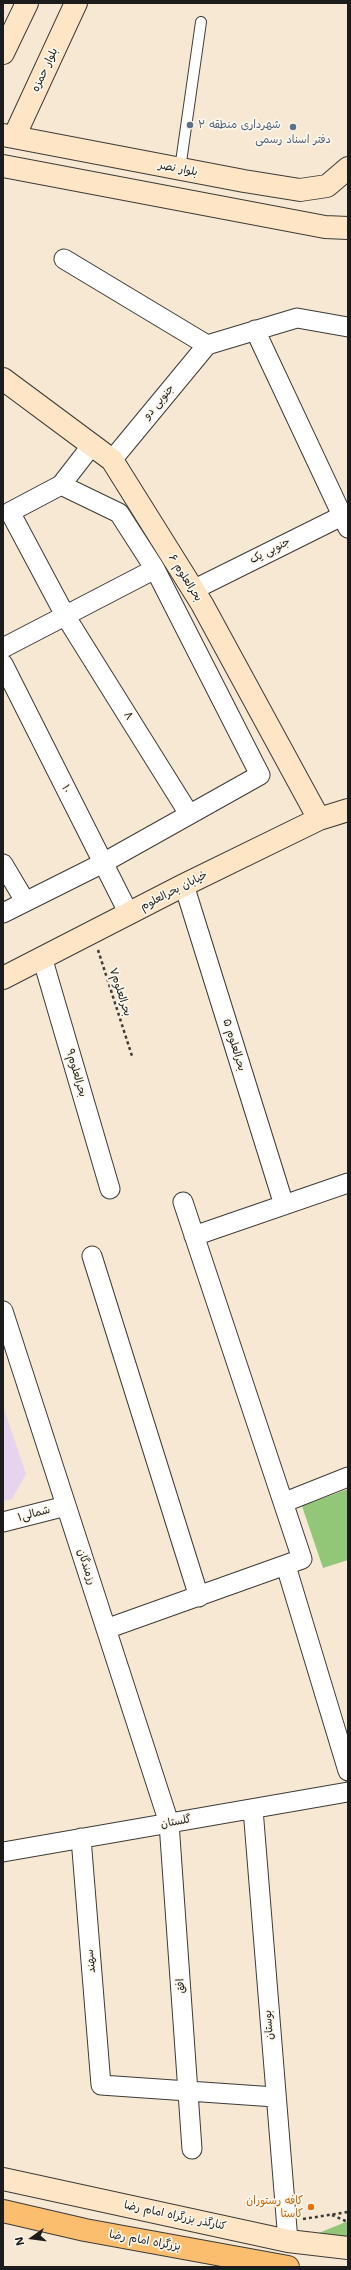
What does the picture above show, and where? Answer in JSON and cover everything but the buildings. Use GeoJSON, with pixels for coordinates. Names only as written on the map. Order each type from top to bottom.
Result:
{"type":"FeatureCollection","features":[{"type":"Feature","properties":{"kind":"highway","name":"بزرگراه امام رضا"},"geometry":{"type":"LineString","coordinates":[[3,2211],[85,2230],[288,2267]]}},
{"type":"Feature","properties":{"kind":"main road"},"geometry":{"type":"LineString","coordinates":[[3,53],[26,3]]}},
{"type":"Feature","properties":{"kind":"main road","name":"بلوار حمزه"},"geometry":{"type":"LineString","coordinates":[[9,136],[76,3]]}},
{"type":"Feature","properties":{"kind":"main road","name":"بلوار نصر"},"geometry":{"type":"LineString","coordinates":[[9,136],[180,169],[300,190],[327,186],[348,168]]}},
{"type":"Feature","properties":{"kind":"main road"},"geometry":{"type":"LineString","coordinates":[[3,166],[325,227],[348,228]]}},
{"type":"Feature","properties":{"kind":"main road","name":"بحرالعلوم ۶"},"geometry":{"type":"LineString","coordinates":[[3,379],[112,460],[193,590],[319,819]]}},
{"type":"Feature","properties":{"kind":"main road","name":"خیابان بحرالعلوم"},"geometry":{"type":"LineString","coordinates":[[3,978],[184,885],[319,819],[348,810]]}},
{"type":"Feature","properties":{"kind":"main road","name":"کنارگذر بزرگراه امام رضا"},"geometry":{"type":"LineString","coordinates":[[3,2179],[287,2231],[348,2248]]}},
{"type":"Feature","properties":{"kind":"street"},"geometry":{"type":"LineString","coordinates":[[64,259],[207,345],[297,318],[348,327]]}},
{"type":"Feature","properties":{"kind":"street"},"geometry":{"type":"LineString","coordinates":[[255,330],[346,519]]}},
{"type":"Feature","properties":{"kind":"street","name":"جنوبی دو"},"geometry":{"type":"LineString","coordinates":[[112,460],[207,345]]}},
{"type":"Feature","properties":{"kind":"street"},"geometry":{"type":"LineString","coordinates":[[3,913],[103,863],[260,774],[155,569],[119,513],[61,485],[92,445]]}},
{"type":"Feature","properties":{"kind":"street","name":"۸"},"geometry":{"type":"LineString","coordinates":[[61,485],[10,512],[66,617],[189,814]]}},
{"type":"Feature","properties":{"kind":"street","name":"جنوبی یک"},"geometry":{"type":"LineString","coordinates":[[193,590],[346,519]]}},
{"type":"Feature","properties":{"kind":"street"},"geometry":{"type":"LineString","coordinates":[[3,648],[66,617],[155,569]]}},
{"type":"Feature","properties":{"kind":"street","name":"۱۰"},"geometry":{"type":"LineString","coordinates":[[3,664],[129,914]]}},
{"type":"Feature","properties":{"kind":"street"},"geometry":{"type":"LineString","coordinates":[[3,864],[25,901]]}},
{"type":"Feature","properties":{"kind":"street","name":"بحرالعلوم ۵"},"geometry":{"type":"LineString","coordinates":[[184,885],[284,1205]]}},
{"type":"Feature","properties":{"kind":"street","name":"بحرالعلوم۹"},"geometry":{"type":"LineString","coordinates":[[42,957],[110,1188]]}},
{"type":"Feature","properties":{"kind":"street"},"geometry":{"type":"LineString","coordinates":[[194,1236],[348,1183]]}},
{"type":"Feature","properties":{"kind":"street"},"geometry":{"type":"LineString","coordinates":[[106,1629],[286,1566],[302,1559],[285,1502],[194,1236],[184,1202]]}},
{"type":"Feature","properties":{"kind":"street"},"geometry":{"type":"LineString","coordinates":[[92,1256],[198,1596]]}},
{"type":"Feature","properties":{"kind":"street","name":"رزمندگان"},"geometry":{"type":"LineString","coordinates":[[3,1311],[169,1823]]}},
{"type":"Feature","properties":{"kind":"street"},"geometry":{"type":"LineString","coordinates":[[285,1502],[348,1477]]}},
{"type":"Feature","properties":{"kind":"street","name":"شمالی۱"},"geometry":{"type":"LineString","coordinates":[[3,1522],[66,1506]]}},
{"type":"Feature","properties":{"kind":"street"},"geometry":{"type":"LineString","coordinates":[[286,1566],[348,1771]]}},
{"type":"Feature","properties":{"kind":"street","name":"گلستان"},"geometry":{"type":"LineString","coordinates":[[3,1852],[348,1792]]}},
{"type":"Feature","properties":{"kind":"street","name":"بوستان"},"geometry":{"type":"LineString","coordinates":[[253,1808],[275,2097],[287,2231]]}},
{"type":"Feature","properties":{"kind":"street","name":"افق"},"geometry":{"type":"LineString","coordinates":[[169,1823],[192,2149]]}},
{"type":"Feature","properties":{"kind":"street","name":"سهند"},"geometry":{"type":"LineString","coordinates":[[81,1838],[101,2085],[188,2090]]}},
{"type":"Feature","properties":{"kind":"street"},"geometry":{"type":"LineString","coordinates":[[188,2090],[275,2097]]}},
{"type":"Feature","properties":{"kind":"lane"},"geometry":{"type":"LineString","coordinates":[[180,169],[201,22]]}},
{"type":"Feature","properties":{"kind":"path","name":"بحرالعلوم۷"},"geometry":{"type":"LineString","coordinates":[[92,933],[132,1056]]}},
{"type":"Feature","properties":{"kind":"path"},"geometry":{"type":"LineString","coordinates":[[287,2231],[331,2215],[348,2212]]}},
{"type":"Feature","properties":{"kind":"path"},"geometry":{"type":"LineString","coordinates":[[331,2215],[348,2222]]}},
{"type":"Feature","properties":{"kind":"shaded area"},"geometry":{"type":"Polygon","coordinates":[[[3,1406],[26,1474],[12,1499],[3,1501],[3,1406]]]}},
{"type":"Feature","properties":{"kind":"green space"},"geometry":{"type":"Polygon","coordinates":[[[348,1489],[348,1560],[323,1568],[302,1506],[348,1489]]]}},
{"type":"Feature","properties":{"kind":"green space"},"geometry":{"type":"Polygon","coordinates":[[[348,2221],[348,2239],[314,2235],[348,2221]]]}},
{"type":"Feature","properties":{"kind":"place","name":"شهرداری منطقه ۲"},"geometry":{"type":"Point","coordinates":[190,125]}},
{"type":"Feature","properties":{"kind":"place","name":"دفتر اسناد رسمی"},"geometry":{"type":"Point","coordinates":[293,127]}},
{"type":"Feature","properties":{"kind":"place","name":"کافه رستوران کاستا"},"geometry":{"type":"Point","coordinates":[311,2207]}}]}
